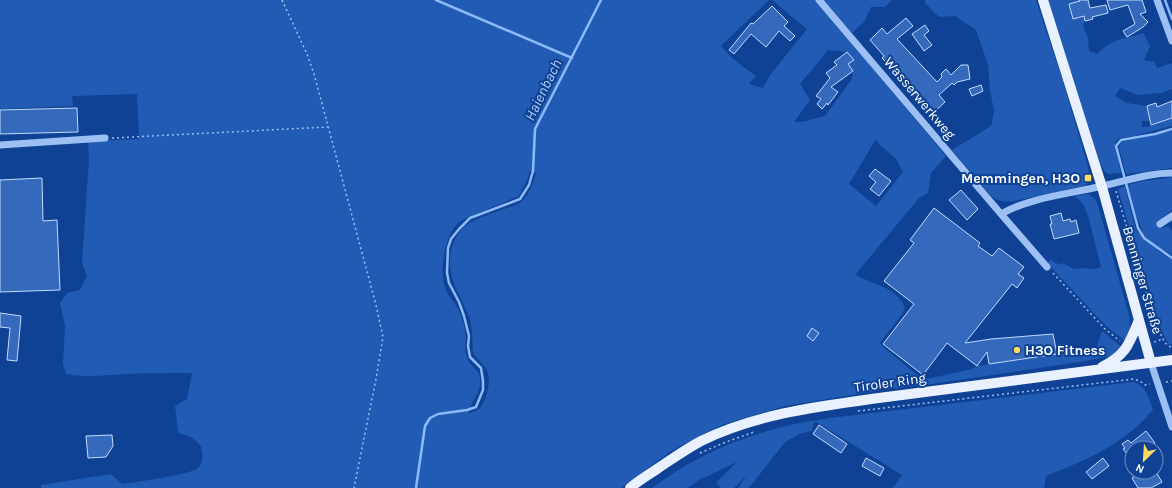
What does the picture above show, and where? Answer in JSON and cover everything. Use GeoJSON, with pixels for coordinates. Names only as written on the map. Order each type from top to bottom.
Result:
{"type":"FeatureCollection","features":[{"type":"Feature","properties":{"kind":"main road","name":"Benninger Straße"},"geometry":{"type":"LineString","coordinates":[[1043,0],[1102,187],[1152,363]]}},
{"type":"Feature","properties":{"kind":"main road"},"geometry":{"type":"LineString","coordinates":[[1097,370],[1116,360],[1127,346],[1139,320]]}},
{"type":"Feature","properties":{"kind":"main road","name":"Tiroler Ring"},"geometry":{"type":"LineString","coordinates":[[630,488],[674,457],[702,441],[757,420],[826,405],[1172,360]]}},
{"type":"Feature","properties":{"kind":"street","name":"Wasserwerkweg"},"geometry":{"type":"LineString","coordinates":[[819,0],[1047,267]]}},
{"type":"Feature","properties":{"kind":"street"},"geometry":{"type":"LineString","coordinates":[[1157,0],[1172,41]]}},
{"type":"Feature","properties":{"kind":"street"},"geometry":{"type":"LineString","coordinates":[[0,145],[105,138]]}},
{"type":"Feature","properties":{"kind":"street"},"geometry":{"type":"LineString","coordinates":[[1001,214],[1024,204],[1102,187],[1146,175],[1172,173]]}},
{"type":"Feature","properties":{"kind":"street"},"geometry":{"type":"LineString","coordinates":[[1160,224],[1172,216]]}},
{"type":"Feature","properties":{"kind":"street","name":"Benninger Straße"},"geometry":{"type":"LineString","coordinates":[[1152,363],[1172,427]]}},
{"type":"Feature","properties":{"kind":"path"},"geometry":{"type":"LineString","coordinates":[[282,0],[307,54],[374,297],[383,337],[354,488]]}},
{"type":"Feature","properties":{"kind":"path"},"geometry":{"type":"LineString","coordinates":[[105,138],[328,127]]}},
{"type":"Feature","properties":{"kind":"path"},"geometry":{"type":"LineString","coordinates":[[1116,183],[1155,322],[1165,343],[1172,348]]}},
{"type":"Feature","properties":{"kind":"path"},"geometry":{"type":"LineString","coordinates":[[1047,267],[1105,329],[1127,346]]}},
{"type":"Feature","properties":{"kind":"path"},"geometry":{"type":"LineString","coordinates":[[857,412],[1134,379],[1145,385]]}},
{"type":"Feature","properties":{"kind":"path"},"geometry":{"type":"LineString","coordinates":[[699,454],[726,442],[757,431]]}},
{"type":"Feature","properties":{"kind":"shaded area"},"geometry":{"type":"Polygon","coordinates":[[[0,0],[769,0],[721,46],[733,59],[756,76],[749,84],[763,88],[770,75],[807,29],[772,0],[815,0],[946,156],[931,173],[928,193],[919,198],[855,275],[890,290],[901,300],[905,307],[902,314],[880,343],[883,347],[922,380],[972,369],[977,366],[1096,349],[1102,331],[1122,347],[1110,356],[1086,361],[882,390],[785,406],[725,424],[697,437],[670,452],[621,488],[41,488],[41,485],[111,474],[122,484],[174,476],[193,471],[198,468],[202,461],[202,452],[197,441],[178,433],[175,406],[187,399],[192,373],[143,373],[81,376],[66,374],[63,364],[65,326],[60,303],[67,293],[80,290],[87,276],[82,263],[89,159],[88,141],[139,139],[137,94],[72,96],[73,106],[0,109],[0,0]],[[828,50],[800,84],[810,100],[794,122],[806,121],[825,116],[852,79],[853,71],[848,64],[853,60],[847,52],[828,50]],[[876,139],[849,184],[876,206],[903,172],[896,159],[880,145],[876,139]],[[530,171],[519,196],[464,219],[456,225],[448,239],[443,267],[444,285],[463,320],[466,336],[465,347],[468,360],[480,377],[480,388],[471,405],[469,414],[481,407],[486,397],[489,380],[485,366],[473,353],[470,320],[454,283],[450,266],[450,256],[453,244],[462,229],[469,223],[478,218],[514,206],[521,202],[529,191],[536,173],[530,171]]]}},
{"type":"Feature","properties":{"kind":"shaded area"},"geometry":{"type":"Polygon","coordinates":[[[823,0],[892,0],[885,7],[871,7],[864,22],[852,33],[823,0]]]}},
{"type":"Feature","properties":{"kind":"shaded area"},"geometry":{"type":"Polygon","coordinates":[[[925,0],[1036,0],[1062,78],[1087,163],[1090,179],[1088,183],[1083,186],[1009,202],[992,197],[952,150],[991,126],[994,111],[990,90],[988,65],[976,30],[955,16],[939,17],[925,3],[925,0]]]}},
{"type":"Feature","properties":{"kind":"shaded area"},"geometry":{"type":"Polygon","coordinates":[[[1048,0],[1080,1],[1069,4],[1073,19],[1084,16],[1085,21],[1083,26],[1088,37],[1089,51],[1097,54],[1114,42],[1143,33],[1150,46],[1144,60],[1154,62],[1157,68],[1172,63],[1172,89],[1161,93],[1138,95],[1120,88],[1115,96],[1127,103],[1147,106],[1150,121],[1142,121],[1142,127],[1151,126],[1172,118],[1172,126],[1134,136],[1119,138],[1116,141],[1115,146],[1121,173],[1108,174],[1104,171],[1099,160],[1048,0]]]}},
{"type":"Feature","properties":{"kind":"shaded area"},"geometry":{"type":"Polygon","coordinates":[[[1172,131],[1172,168],[1126,174],[1119,148],[1121,142],[1172,131]]]}},
{"type":"Feature","properties":{"kind":"shaded area"},"geometry":{"type":"Polygon","coordinates":[[[1172,177],[1172,210],[1157,223],[1162,228],[1168,226],[1172,231],[1172,255],[1160,248],[1157,250],[1172,260],[1172,345],[1168,343],[1161,329],[1118,190],[1125,186],[1135,227],[1138,233],[1143,231],[1138,221],[1128,185],[1172,177]]]}},
{"type":"Feature","properties":{"kind":"shaded area"},"geometry":{"type":"Polygon","coordinates":[[[1088,194],[1097,202],[1129,315],[1130,330],[1126,342],[1106,326],[1047,263],[1051,260],[1059,265],[1063,263],[1074,269],[1095,269],[1101,267],[1088,216],[1083,204],[1075,196],[1088,194]]]}},
{"type":"Feature","properties":{"kind":"shaded area"},"geometry":{"type":"Polygon","coordinates":[[[1133,382],[1144,389],[1153,410],[1129,433],[1117,442],[1091,457],[1046,476],[1044,488],[893,488],[902,475],[815,421],[811,431],[799,434],[785,442],[749,488],[738,488],[748,474],[734,488],[721,488],[716,483],[737,462],[699,480],[688,488],[652,488],[685,466],[719,448],[794,424],[830,418],[1133,382]]]}},
{"type":"Feature","properties":{"kind":"building"},"geometry":{"type":"Polygon","coordinates":[[[1079,0],[1088,0],[1090,8],[1106,5],[1108,13],[1092,17],[1093,19],[1085,21],[1084,16],[1073,19],[1069,4],[1080,1],[1079,0]]]}},
{"type":"Feature","properties":{"kind":"building"},"geometry":{"type":"Polygon","coordinates":[[[1107,0],[1142,0],[1146,12],[1140,14],[1148,22],[1127,37],[1123,31],[1135,24],[1128,5],[1110,10],[1107,0]]]}},
{"type":"Feature","properties":{"kind":"building"},"geometry":{"type":"Polygon","coordinates":[[[772,6],[788,22],[784,26],[795,36],[790,41],[779,31],[766,47],[751,34],[734,54],[729,50],[751,23],[753,24],[772,6]]]}},
{"type":"Feature","properties":{"kind":"building"},"geometry":{"type":"Polygon","coordinates":[[[906,18],[913,26],[897,39],[937,82],[942,77],[941,74],[946,69],[951,75],[961,65],[968,65],[970,79],[957,82],[954,85],[952,83],[939,95],[945,102],[932,114],[923,103],[924,102],[891,65],[890,66],[882,58],[884,56],[870,40],[882,28],[887,34],[906,18]]]}},
{"type":"Feature","properties":{"kind":"building"},"geometry":{"type":"Polygon","coordinates":[[[925,25],[929,31],[924,35],[932,45],[924,51],[912,34],[925,25]]]}},
{"type":"Feature","properties":{"kind":"building"},"geometry":{"type":"Polygon","coordinates":[[[847,52],[854,60],[848,64],[853,71],[831,87],[838,92],[828,105],[827,103],[822,109],[817,104],[821,99],[816,96],[830,78],[826,73],[837,65],[834,62],[847,52]]]}},
{"type":"Feature","properties":{"kind":"building"},"geometry":{"type":"Polygon","coordinates":[[[981,85],[983,91],[972,96],[969,89],[981,85]]]}},
{"type":"Feature","properties":{"kind":"building"},"geometry":{"type":"Polygon","coordinates":[[[1172,101],[1172,118],[1151,125],[1147,106],[1156,103],[1157,107],[1172,101]]]}},
{"type":"Feature","properties":{"kind":"building"},"geometry":{"type":"Polygon","coordinates":[[[77,108],[78,132],[0,134],[0,110],[77,108]]]}},
{"type":"Feature","properties":{"kind":"building"},"geometry":{"type":"Polygon","coordinates":[[[875,169],[891,181],[879,196],[870,189],[876,182],[869,176],[875,169]]]}},
{"type":"Feature","properties":{"kind":"building"},"geometry":{"type":"Polygon","coordinates":[[[42,178],[43,221],[57,220],[60,290],[0,292],[0,180],[42,178]]]}},
{"type":"Feature","properties":{"kind":"building"},"geometry":{"type":"Polygon","coordinates":[[[961,190],[978,209],[967,220],[949,200],[961,190]]]}},
{"type":"Feature","properties":{"kind":"building"},"geometry":{"type":"Polygon","coordinates":[[[934,208],[980,243],[978,246],[992,256],[999,248],[1024,267],[1018,274],[1024,278],[1017,288],[1012,284],[965,343],[991,339],[1053,334],[1057,354],[989,364],[987,352],[977,366],[947,343],[923,375],[883,344],[914,304],[884,281],[914,243],[910,240],[934,208]]]}},
{"type":"Feature","properties":{"kind":"building"},"geometry":{"type":"Polygon","coordinates":[[[1061,213],[1063,221],[1070,219],[1071,222],[1076,220],[1079,233],[1054,239],[1050,224],[1052,224],[1050,216],[1061,213]]]}},
{"type":"Feature","properties":{"kind":"building"},"geometry":{"type":"Polygon","coordinates":[[[0,313],[21,316],[17,361],[7,360],[10,328],[0,327],[0,313]]]}},
{"type":"Feature","properties":{"kind":"building"},"geometry":{"type":"Polygon","coordinates":[[[812,328],[819,333],[813,341],[807,336],[812,328]]]}},
{"type":"Feature","properties":{"kind":"building"},"geometry":{"type":"Polygon","coordinates":[[[819,425],[847,444],[841,453],[813,434],[819,425]]]}},
{"type":"Feature","properties":{"kind":"building"},"geometry":{"type":"Polygon","coordinates":[[[1146,431],[1153,440],[1135,440],[1146,431]]]}},
{"type":"Feature","properties":{"kind":"building"},"geometry":{"type":"Polygon","coordinates":[[[112,435],[113,446],[106,457],[88,458],[86,436],[112,435]]]}},
{"type":"Feature","properties":{"kind":"building"},"geometry":{"type":"Polygon","coordinates":[[[866,458],[884,468],[880,476],[862,466],[866,458]]]}},
{"type":"Feature","properties":{"kind":"building"},"geometry":{"type":"Polygon","coordinates":[[[1103,458],[1109,466],[1092,479],[1086,472],[1103,458]]]}},
{"type":"Feature","properties":{"kind":"building"},"geometry":{"type":"Polygon","coordinates":[[[1133,480],[1161,480],[1162,482],[1151,488],[1138,488],[1133,480]]]}},
{"type":"Feature","properties":{"kind":"waterway"},"geometry":{"type":"LineString","coordinates":[[436,0],[572,58]]}},
{"type":"Feature","properties":{"kind":"waterway","name":"Haienbach"},"geometry":{"type":"LineString","coordinates":[[416,488],[425,426],[430,418],[438,414],[467,410],[476,407],[483,390],[481,368],[470,357],[468,346],[469,336],[464,316],[459,302],[449,283],[447,273],[448,248],[451,239],[470,218],[520,199],[529,185],[533,171],[535,129],[601,0]]}},
{"type":"Feature","properties":{"kind":"waterway"},"geometry":{"type":"LineString","coordinates":[[1165,0],[1172,19]]}},
{"type":"Feature","properties":{"kind":"waterway"},"geometry":{"type":"LineString","coordinates":[[1172,129],[1155,134],[1121,140],[1116,146],[1138,228],[1144,238],[1172,258]]}},
{"type":"Feature","properties":{"kind":"place","name":"Memmingen, H3O"},"geometry":{"type":"Point","coordinates":[1088,178]}},
{"type":"Feature","properties":{"kind":"place","name":"H3O Fitness"},"geometry":{"type":"Point","coordinates":[1017,350]}}]}
